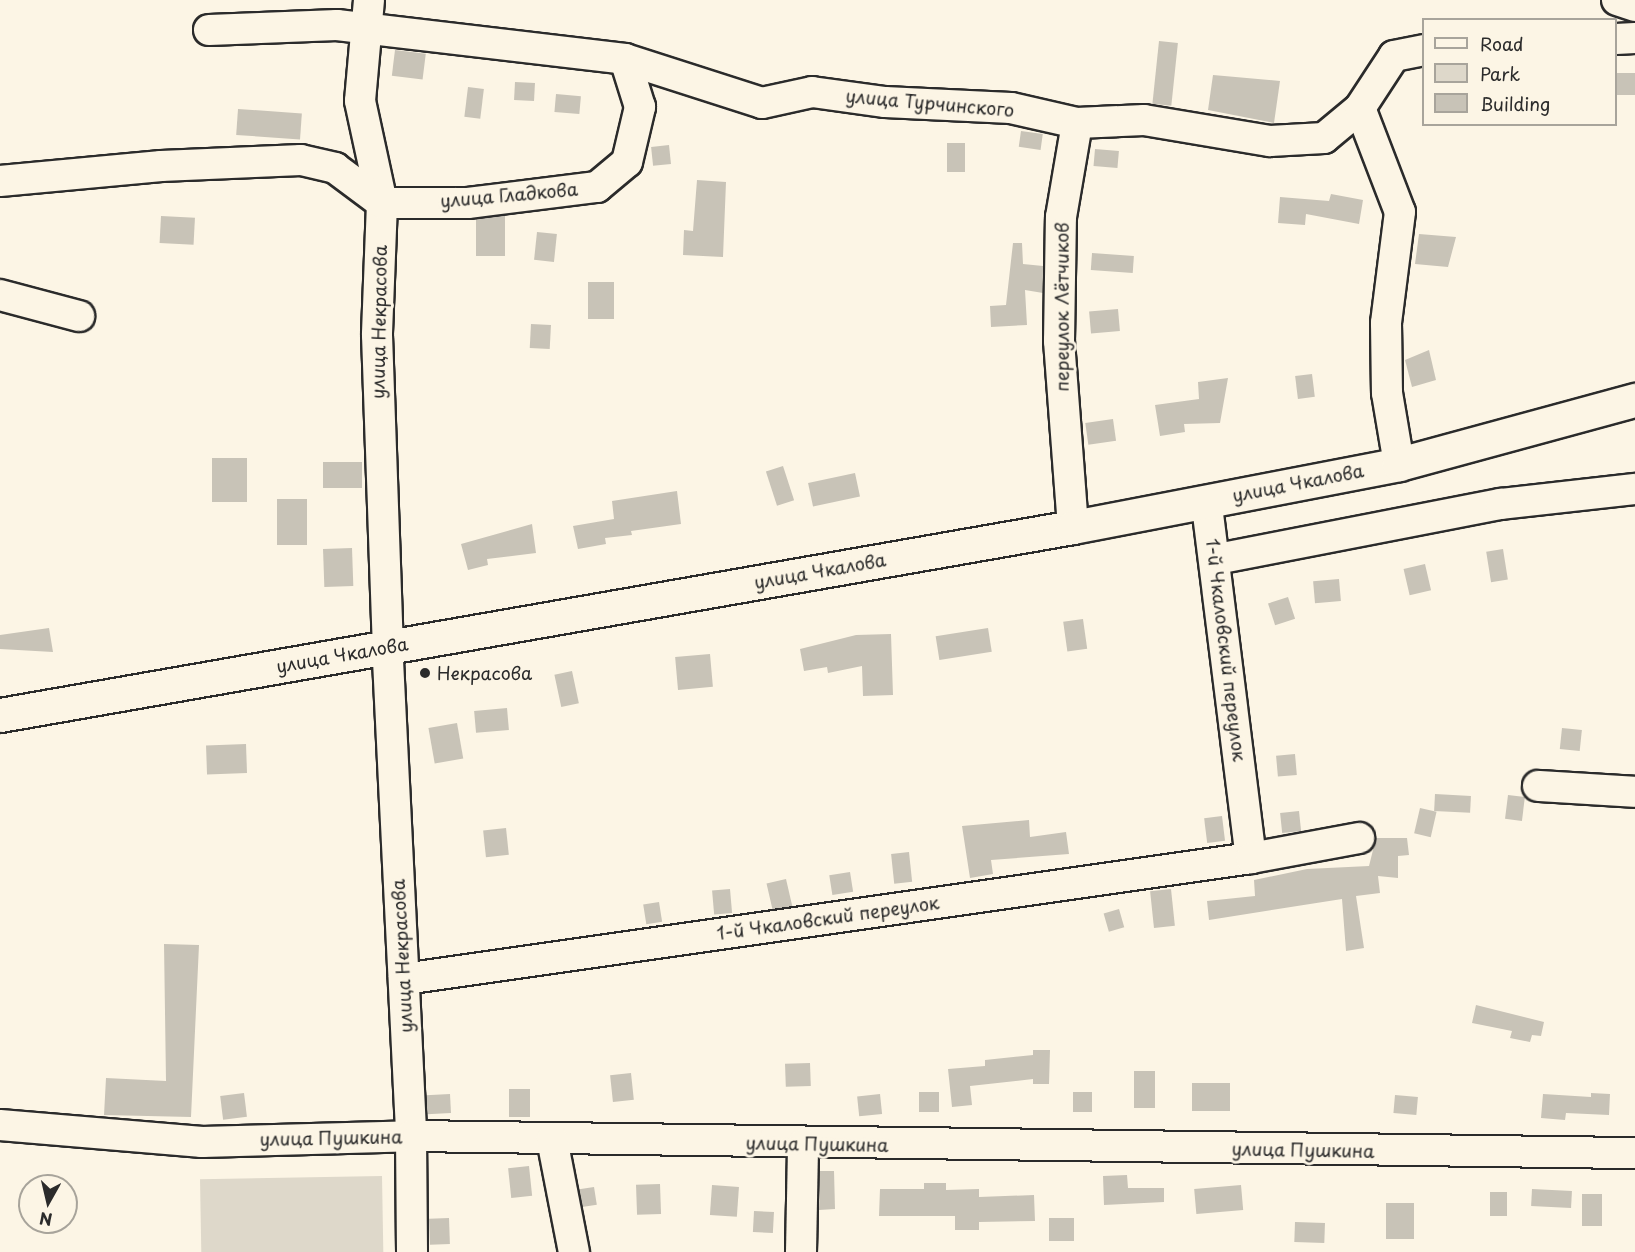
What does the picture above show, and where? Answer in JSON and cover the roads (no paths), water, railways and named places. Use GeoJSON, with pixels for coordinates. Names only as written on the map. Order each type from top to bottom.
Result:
{"type":"FeatureCollection","features":[{"type":"Feature","properties":{"kind":"main road","name":"улица Чкалова"},"geometry":{"type":"LineString","coordinates":[[1400,471],[1635,400]]}},
{"type":"Feature","properties":{"kind":"main road","name":"улица Чкалова"},"geometry":{"type":"LineString","coordinates":[[0,715],[388,653],[1074,533],[1400,471],[1635,414]]}},
{"type":"Feature","properties":{"kind":"main road","name":"улица Чкалова"},"geometry":{"type":"LineString","coordinates":[[0,728],[388,653]]}},
{"type":"Feature","properties":{"kind":"street"},"geometry":{"type":"LineString","coordinates":[[1617,0],[1635,6]]}},
{"type":"Feature","properties":{"kind":"street","name":"улица Турчинского"},"geometry":{"type":"LineString","coordinates":[[209,30],[337,25],[368,14],[626,59],[762,103],[812,92],[885,102],[1011,108],[1077,123],[1144,120],[1270,141],[1323,138],[1360,108],[1394,56],[1422,50]]}},
{"type":"Feature","properties":{"kind":"street","name":"улица Некрасова"},"geometry":{"type":"LineString","coordinates":[[368,14],[360,100],[382,203],[376,335],[388,653],[411,1136],[412,1252]]}},
{"type":"Feature","properties":{"kind":"street"},"geometry":{"type":"LineString","coordinates":[[1617,39],[1635,38]]}},
{"type":"Feature","properties":{"kind":"street","name":"улица Гладкова"},"geometry":{"type":"LineString","coordinates":[[382,203],[468,203],[597,187],[627,162],[640,107],[626,59]]}},
{"type":"Feature","properties":{"kind":"street"},"geometry":{"type":"LineString","coordinates":[[1360,108],[1400,212],[1386,323],[1388,393],[1400,471]]}},
{"type":"Feature","properties":{"kind":"street","name":"переулок Лётчиков"},"geometry":{"type":"LineString","coordinates":[[1074,533],[1059,340],[1061,217],[1077,123]]}},
{"type":"Feature","properties":{"kind":"street"},"geometry":{"type":"LineString","coordinates":[[0,181],[161,166],[301,160],[335,168],[382,203]]}},
{"type":"Feature","properties":{"kind":"street"},"geometry":{"type":"LineString","coordinates":[[0,295],[79,316]]}},
{"type":"Feature","properties":{"kind":"street"},"geometry":{"type":"LineString","coordinates":[[1217,559],[1501,504],[1635,489]]}},
{"type":"Feature","properties":{"kind":"street","name":"1-й Чкаловский переулок"},"geometry":{"type":"LineString","coordinates":[[1207,507],[1217,559],[1251,858]]}},
{"type":"Feature","properties":{"kind":"street"},"geometry":{"type":"LineString","coordinates":[[1538,786],[1635,792]]}},
{"type":"Feature","properties":{"kind":"street","name":"1-й Чкаловский переулок"},"geometry":{"type":"LineString","coordinates":[[404,979],[1251,858],[1359,838]]}},
{"type":"Feature","properties":{"kind":"street","name":"улица Пушкина"},"geometry":{"type":"LineString","coordinates":[[0,1125],[202,1142],[411,1136],[803,1144],[1635,1153]]}},
{"type":"Feature","properties":{"kind":"street"},"geometry":{"type":"LineString","coordinates":[[552,1139],[574,1252]]}},
{"type":"Feature","properties":{"kind":"street"},"geometry":{"type":"LineString","coordinates":[[801,1252],[803,1144]]}},
{"type":"Feature","properties":{"kind":"place","name":"Некрасова"},"geometry":{"type":"Point","coordinates":[425,673]}}]}
